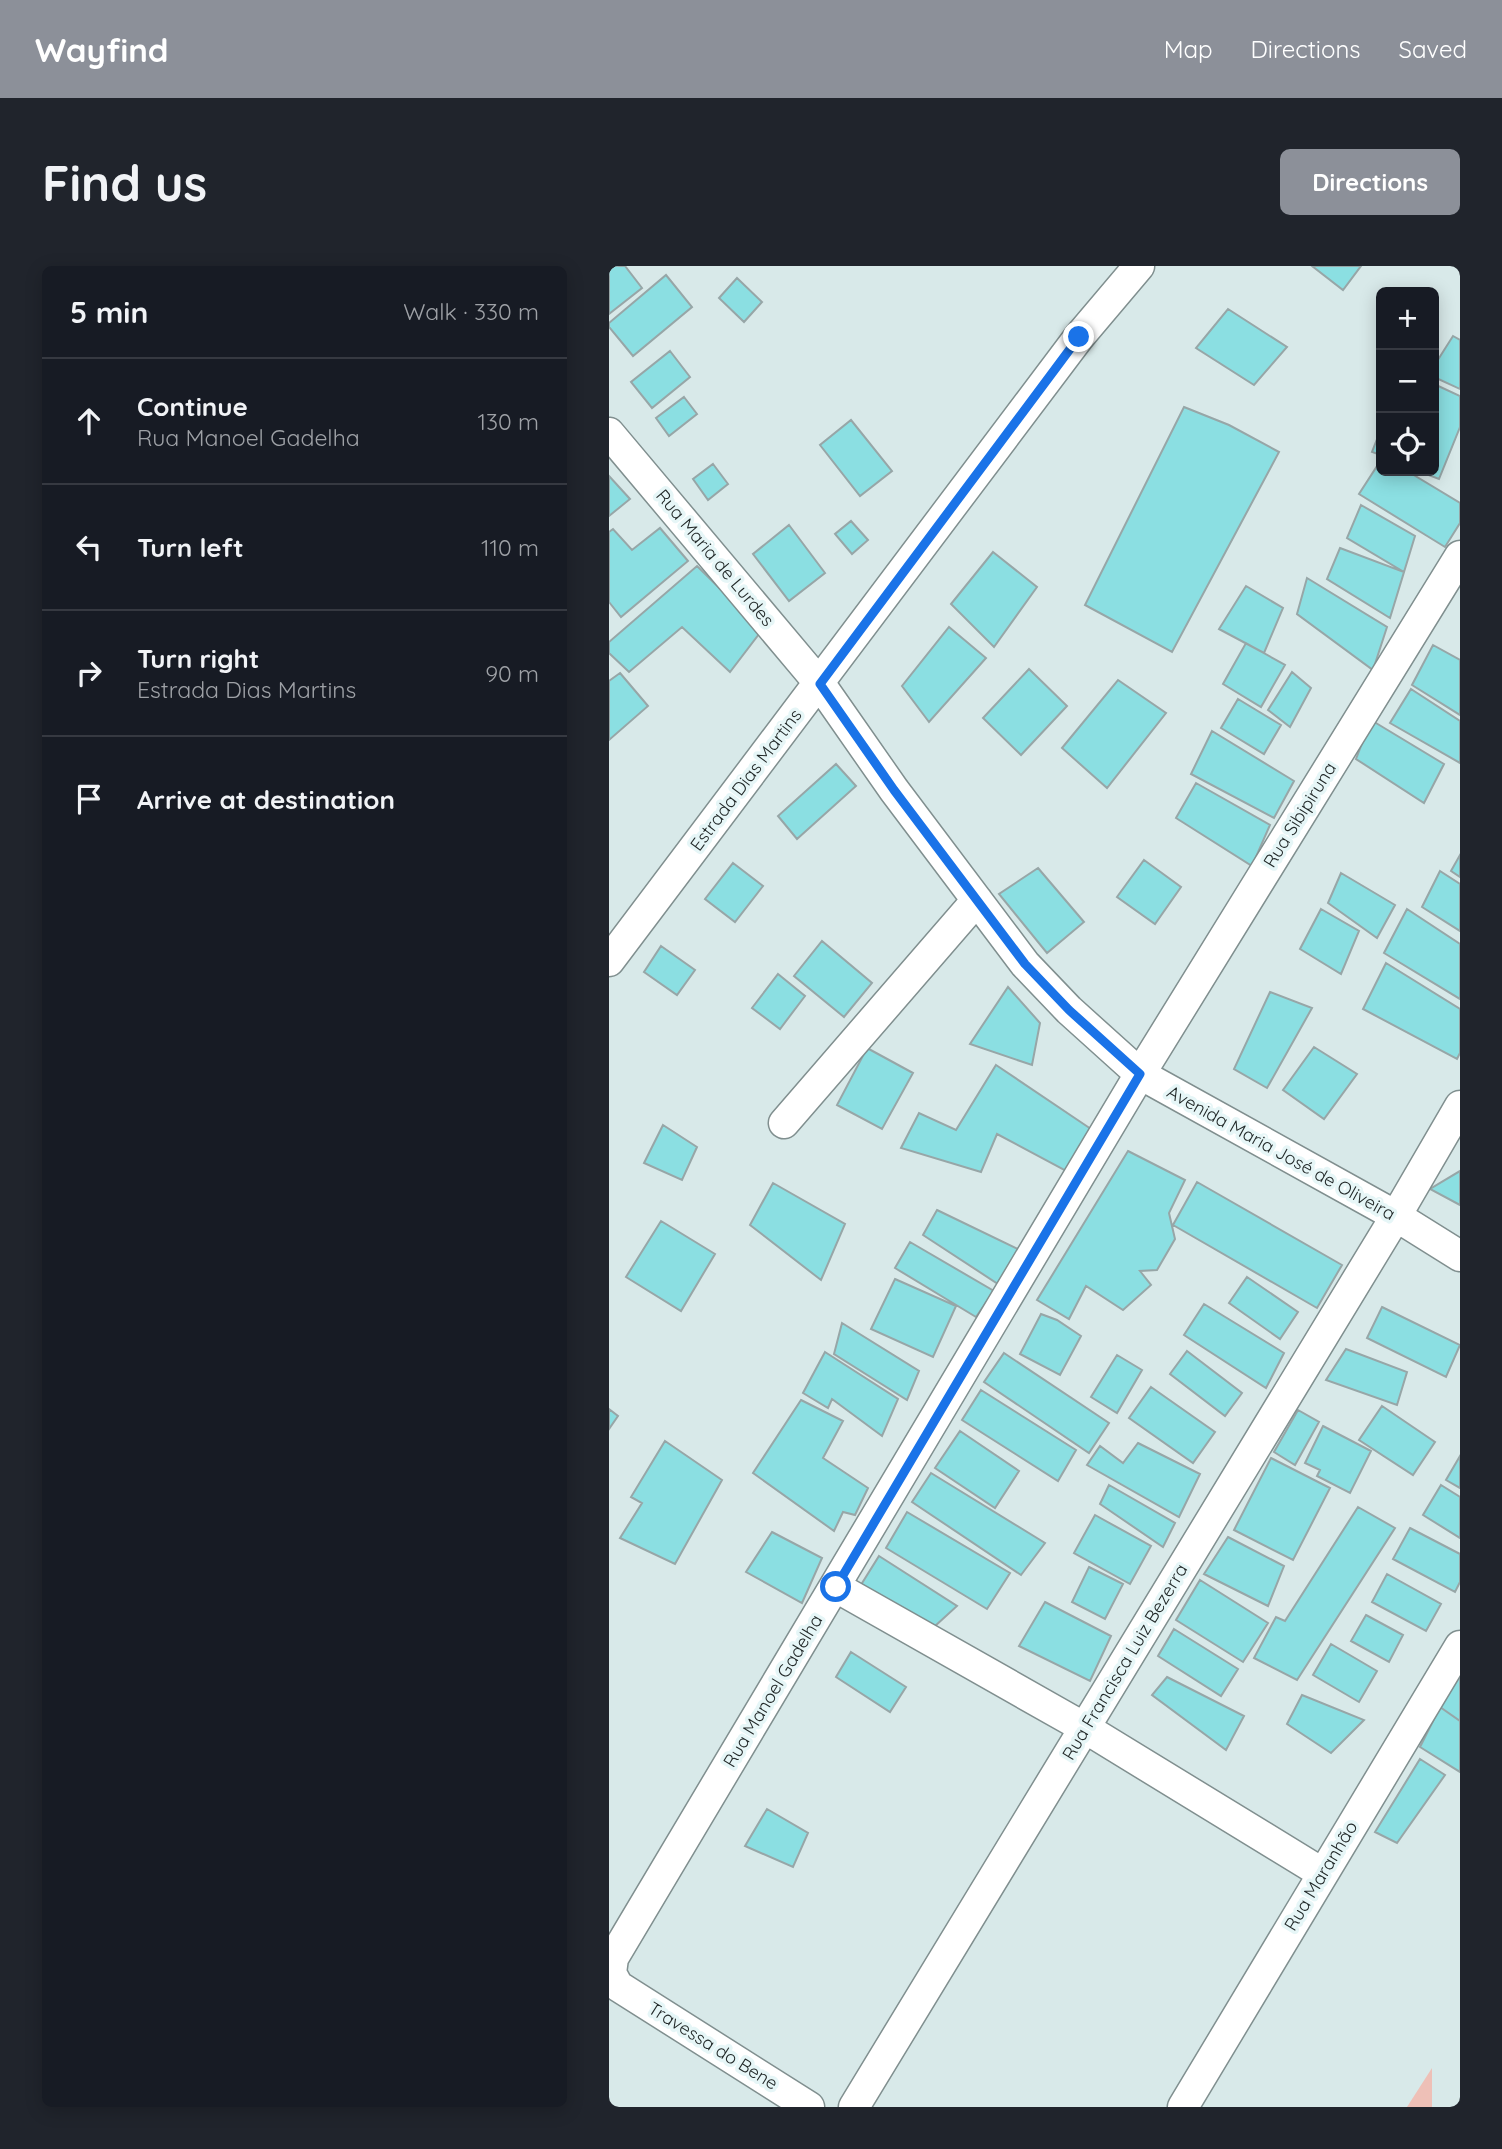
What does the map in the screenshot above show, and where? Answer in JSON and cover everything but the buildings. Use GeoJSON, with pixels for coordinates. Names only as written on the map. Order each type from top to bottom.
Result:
{"type":"FeatureCollection","features":[{"type":"Feature","properties":{"kind":"street","name":"Estrada Dias Martins"},"geometry":{"type":"LineString","coordinates":[[614,939],[820,684],[1079,337],[1139,266]]}},
{"type":"Feature","properties":{"kind":"street","name":"Rua Maria de Lurdes"},"geometry":{"type":"LineString","coordinates":[[609,433],[820,684]]}},
{"type":"Feature","properties":{"kind":"street","name":"Rua Sibipiruna"},"geometry":{"type":"LineString","coordinates":[[1140,1074],[1460,556]]}},
{"type":"Feature","properties":{"kind":"street","name":"Avenida Maria José de Oliveira"},"geometry":{"type":"LineString","coordinates":[[820,684],[894,790],[1025,964],[1069,1010],[1140,1074],[1395,1216],[1460,1256]]}},
{"type":"Feature","properties":{"kind":"street"},"geometry":{"type":"LineString","coordinates":[[785,1123],[977,900]]}},
{"type":"Feature","properties":{"kind":"street","name":"Rua Manoel Gadelha"},"geometry":{"type":"LineString","coordinates":[[618,1986],[611,1973],[613,1958],[1140,1074]]}},
{"type":"Feature","properties":{"kind":"street","name":"Rua Francisca Luiz Bezerra"},"geometry":{"type":"LineString","coordinates":[[854,2107],[1460,1106]]}},
{"type":"Feature","properties":{"kind":"street"},"geometry":{"type":"LineString","coordinates":[[836,1587],[1085,1728],[1322,1873]]}},
{"type":"Feature","properties":{"kind":"street","name":"Rua Maranhão"},"geometry":{"type":"LineString","coordinates":[[1183,2107],[1460,1646]]}},
{"type":"Feature","properties":{"kind":"street","name":"Travessa do Bene"},"geometry":{"type":"LineString","coordinates":[[618,1986],[809,2107]]}},
{"type":"Feature","properties":{"kind":"shaded area"},"geometry":{"type":"Polygon","coordinates":[[[1432,2068],[1432,2107],[1407,2107],[1432,2068]]]}},
{"type":"Feature","properties":{"kind":"route"},"geometry":{"type":"LineString","coordinates":[[836,1587],[1140,1074],[1069,1010],[1025,964],[894,790],[820,684],[1079,337]]}}]}
